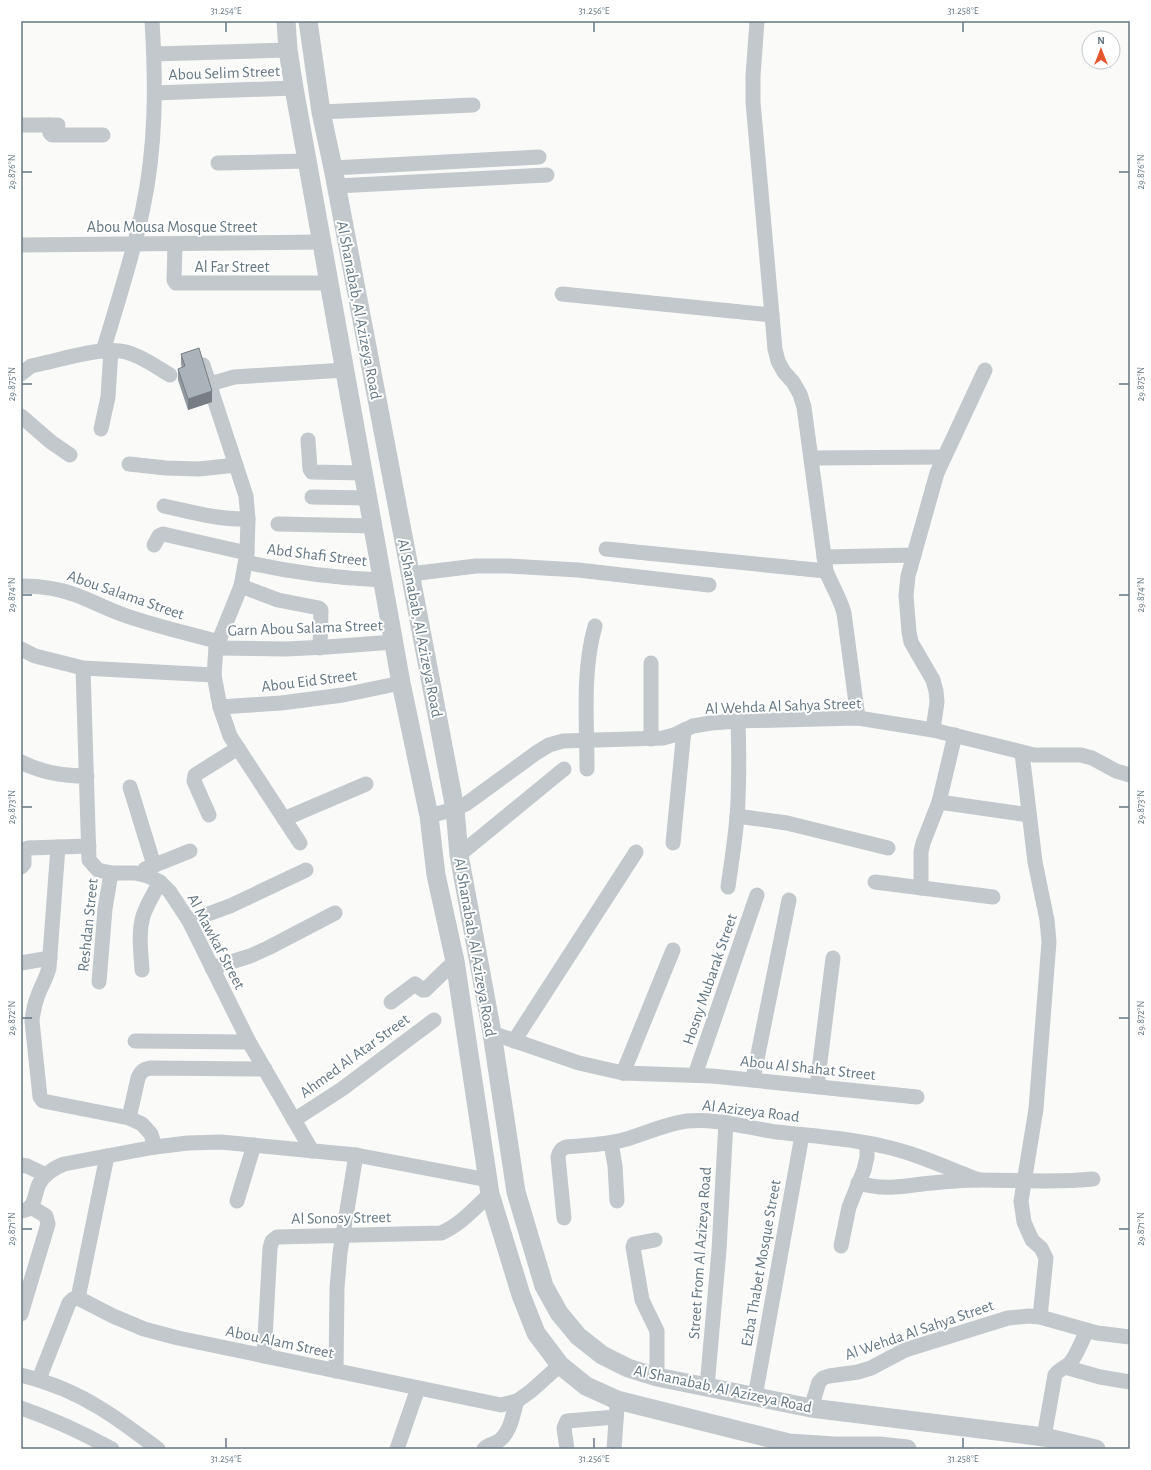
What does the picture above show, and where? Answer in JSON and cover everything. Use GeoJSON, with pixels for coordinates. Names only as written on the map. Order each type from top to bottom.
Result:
{"type":"FeatureCollection","features":[{"type":"Feature","properties":{"kind":"street"},"geometry":{"type":"LineString","coordinates":[[101,429],[108,397],[107,350],[135,244],[149,169],[155,93],[152,21]]}},
{"type":"Feature","properties":{"kind":"street","name":"Al Shanabab, Al Azizeya Road"},"geometry":{"type":"LineString","coordinates":[[286,21],[288,50],[294,88],[394,642],[429,816],[436,875],[455,960],[489,1187],[521,1295],[536,1333],[560,1365],[617,1408],[789,1446],[879,1446],[907,1449]]}},
{"type":"Feature","properties":{"kind":"street","name":"Al Shanabab, Al Azizeya Road"},"geometry":{"type":"LineString","coordinates":[[308,21],[321,112],[335,177],[455,809],[459,855],[492,1033],[516,1192],[544,1286],[559,1313],[578,1336],[602,1355],[628,1368],[657,1377],[811,1408],[1044,1437],[1096,1449]]}},
{"type":"Feature","properties":{"kind":"street"},"geometry":{"type":"LineString","coordinates":[[756,21],[753,102],[775,349],[778,361],[800,394],[804,407],[825,564],[830,583],[841,602],[844,613],[858,718]]}},
{"type":"Feature","properties":{"kind":"street"},"geometry":{"type":"LineString","coordinates":[[154,54],[288,50]]}},
{"type":"Feature","properties":{"kind":"street","name":"Abou Selim Street"},"geometry":{"type":"LineString","coordinates":[[155,93],[294,88]]}},
{"type":"Feature","properties":{"kind":"street"},"geometry":{"type":"LineString","coordinates":[[321,112],[473,105]]}},
{"type":"Feature","properties":{"kind":"street"},"geometry":{"type":"LineString","coordinates":[[21,125],[65,125]]}},
{"type":"Feature","properties":{"kind":"street"},"geometry":{"type":"LineString","coordinates":[[49,125],[49,131],[52,135],[103,135]]}},
{"type":"Feature","properties":{"kind":"street"},"geometry":{"type":"LineString","coordinates":[[335,177],[539,157]]}},
{"type":"Feature","properties":{"kind":"street"},"geometry":{"type":"LineString","coordinates":[[218,163],[308,161]]}},
{"type":"Feature","properties":{"kind":"street"},"geometry":{"type":"LineString","coordinates":[[335,177],[547,175]]}},
{"type":"Feature","properties":{"kind":"street","name":"Abou Mousa Mosque Street"},"geometry":{"type":"LineString","coordinates":[[21,245],[322,242]]}},
{"type":"Feature","properties":{"kind":"street","name":"Al Far Street"},"geometry":{"type":"LineString","coordinates":[[175,244],[174,280],[176,284],[330,283]]}},
{"type":"Feature","properties":{"kind":"street"},"geometry":{"type":"LineString","coordinates":[[562,294],[772,315]]}},
{"type":"Feature","properties":{"kind":"street"},"geometry":{"type":"LineString","coordinates":[[21,374],[31,366],[107,350],[120,351],[136,356],[170,375]]}},
{"type":"Feature","properties":{"kind":"street"},"geometry":{"type":"LineString","coordinates":[[199,352],[246,496],[248,519],[246,558],[241,586],[218,645],[214,675],[220,707],[230,736],[300,842]]}},
{"type":"Feature","properties":{"kind":"street"},"geometry":{"type":"LineString","coordinates":[[210,384],[234,377],[345,370]]}},
{"type":"Feature","properties":{"kind":"street"},"geometry":{"type":"LineString","coordinates":[[933,730],[937,702],[936,691],[933,680],[911,642],[906,595],[908,576],[937,473],[985,370]]}},
{"type":"Feature","properties":{"kind":"street"},"geometry":{"type":"LineString","coordinates":[[21,416],[51,442],[70,455]]}},
{"type":"Feature","properties":{"kind":"street"},"geometry":{"type":"LineString","coordinates":[[308,440],[310,469],[312,472],[364,473]]}},
{"type":"Feature","properties":{"kind":"street"},"geometry":{"type":"LineString","coordinates":[[811,458],[944,458]]}},
{"type":"Feature","properties":{"kind":"street"},"geometry":{"type":"LineString","coordinates":[[129,464],[166,468],[199,469],[236,465]]}},
{"type":"Feature","properties":{"kind":"street"},"geometry":{"type":"LineString","coordinates":[[312,497],[368,498]]}},
{"type":"Feature","properties":{"kind":"street"},"geometry":{"type":"LineString","coordinates":[[164,506],[218,518],[248,519]]}},
{"type":"Feature","properties":{"kind":"street"},"geometry":{"type":"LineString","coordinates":[[278,524],[373,526]]}},
{"type":"Feature","properties":{"kind":"street","name":"Abd Shafi Street"},"geometry":{"type":"LineString","coordinates":[[154,545],[159,536],[163,534],[246,558],[281,570],[316,576],[383,580]]}},
{"type":"Feature","properties":{"kind":"street"},"geometry":{"type":"LineString","coordinates":[[606,549],[825,564],[914,555]]}},
{"type":"Feature","properties":{"kind":"street"},"geometry":{"type":"LineString","coordinates":[[410,574],[476,566],[509,566],[578,570],[709,585]]}},
{"type":"Feature","properties":{"kind":"street","name":"Abou Salama Street"},"geometry":{"type":"LineString","coordinates":[[21,586],[35,586],[74,594],[120,614],[218,645]]}},
{"type":"Feature","properties":{"kind":"street"},"geometry":{"type":"LineString","coordinates":[[241,586],[278,600],[319,608],[321,610],[320,648]]}},
{"type":"Feature","properties":{"kind":"street"},"geometry":{"type":"LineString","coordinates":[[587,768],[587,662],[595,626]]}},
{"type":"Feature","properties":{"kind":"street","name":"Garn Abou Salama Street"},"geometry":{"type":"LineString","coordinates":[[218,645],[320,648],[394,642]]}},
{"type":"Feature","properties":{"kind":"street"},"geometry":{"type":"LineString","coordinates":[[21,649],[35,656],[83,668],[214,675]]}},
{"type":"Feature","properties":{"kind":"street"},"geometry":{"type":"LineString","coordinates":[[651,663],[651,739]]}},
{"type":"Feature","properties":{"kind":"street","name":"Al Mawkaf Street"},"geometry":{"type":"LineString","coordinates":[[83,668],[89,860],[98,870],[111,873],[135,873],[148,876],[160,882],[170,892],[189,921],[249,1042],[312,1151]]}},
{"type":"Feature","properties":{"kind":"street","name":"Abou Eid Street"},"geometry":{"type":"LineString","coordinates":[[220,707],[282,703],[343,695],[402,683]]}},
{"type":"Feature","properties":{"kind":"street","name":"Al Wehda Al Sahya Street"},"geometry":{"type":"LineString","coordinates":[[429,816],[455,809],[466,804],[549,745],[563,741],[663,738],[702,724],[738,721],[858,718],[933,730],[1022,753],[1047,756],[1081,755],[1092,758],[1116,771],[1130,775]]}},
{"type":"Feature","properties":{"kind":"street"},"geometry":{"type":"LineString","coordinates":[[728,887],[737,816],[739,760],[738,721]]}},
{"type":"Feature","properties":{"kind":"street"},"geometry":{"type":"LineString","coordinates":[[673,843],[684,730]]}},
{"type":"Feature","properties":{"kind":"street"},"geometry":{"type":"LineString","coordinates":[[921,888],[921,852],[923,842],[939,802],[955,735]]}},
{"type":"Feature","properties":{"kind":"street"},"geometry":{"type":"LineString","coordinates":[[209,815],[194,781],[194,775],[238,748]]}},
{"type":"Feature","properties":{"kind":"street"},"geometry":{"type":"LineString","coordinates":[[417,756],[444,750]]}},
{"type":"Feature","properties":{"kind":"street"},"geometry":{"type":"LineString","coordinates":[[1022,753],[1035,862],[1047,920],[1049,942],[1036,1109],[1021,1201],[1024,1222],[1032,1240],[1042,1248],[1046,1258],[1040,1317]]}},
{"type":"Feature","properties":{"kind":"street"},"geometry":{"type":"LineString","coordinates":[[21,762],[34,769],[52,774],[87,776]]}},
{"type":"Feature","properties":{"kind":"street"},"geometry":{"type":"LineString","coordinates":[[459,855],[564,769]]}},
{"type":"Feature","properties":{"kind":"street"},"geometry":{"type":"LineString","coordinates":[[284,819],[366,784]]}},
{"type":"Feature","properties":{"kind":"street"},"geometry":{"type":"LineString","coordinates":[[130,787],[154,865]]}},
{"type":"Feature","properties":{"kind":"street"},"geometry":{"type":"LineString","coordinates":[[939,802],[1029,815]]}},
{"type":"Feature","properties":{"kind":"street"},"geometry":{"type":"LineString","coordinates":[[737,816],[787,823],[888,848]]}},
{"type":"Feature","properties":{"kind":"street"},"geometry":{"type":"LineString","coordinates":[[21,868],[24,864],[24,852],[26,849],[89,846]]}},
{"type":"Feature","properties":{"kind":"street"},"geometry":{"type":"LineString","coordinates":[[58,847],[50,958],[46,978],[27,1023],[40,1097],[48,1102],[130,1118],[142,1124],[151,1134],[155,1147]]}},
{"type":"Feature","properties":{"kind":"street"},"geometry":{"type":"LineString","coordinates":[[135,873],[190,851]]}},
{"type":"Feature","properties":{"kind":"street"},"geometry":{"type":"LineString","coordinates":[[514,1041],[636,852]]}},
{"type":"Feature","properties":{"kind":"street"},"geometry":{"type":"LineString","coordinates":[[189,921],[230,906],[306,870]]}},
{"type":"Feature","properties":{"kind":"street","name":"Reshdan Street"},"geometry":{"type":"LineString","coordinates":[[99,982],[104,916],[111,873]]}},
{"type":"Feature","properties":{"kind":"street"},"geometry":{"type":"LineString","coordinates":[[142,970],[140,932],[143,916],[160,882]]}},
{"type":"Feature","properties":{"kind":"street"},"geometry":{"type":"LineString","coordinates":[[875,882],[993,897]]}},
{"type":"Feature","properties":{"kind":"street","name":"Hosny Mubarak Street"},"geometry":{"type":"LineString","coordinates":[[695,1075],[757,895]]}},
{"type":"Feature","properties":{"kind":"street"},"geometry":{"type":"LineString","coordinates":[[753,1079],[789,900]]}},
{"type":"Feature","properties":{"kind":"street"},"geometry":{"type":"LineString","coordinates":[[212,968],[262,951],[335,913]]}},
{"type":"Feature","properties":{"kind":"street"},"geometry":{"type":"LineString","coordinates":[[623,1073],[672,950]]}},
{"type":"Feature","properties":{"kind":"street"},"geometry":{"type":"LineString","coordinates":[[21,963],[50,958]]}},
{"type":"Feature","properties":{"kind":"street"},"geometry":{"type":"LineString","coordinates":[[817,1086],[833,958]]}},
{"type":"Feature","properties":{"kind":"street"},"geometry":{"type":"LineString","coordinates":[[391,1002],[415,984],[425,990],[455,960]]}},
{"type":"Feature","properties":{"kind":"street","name":"Ahmed Al Atar Street"},"geometry":{"type":"LineString","coordinates":[[294,1120],[342,1089],[434,1020]]}},
{"type":"Feature","properties":{"kind":"street","name":"Abou Al Shahat Street"},"geometry":{"type":"LineString","coordinates":[[492,1033],[579,1063],[623,1073],[695,1075],[753,1079],[917,1097]]}},
{"type":"Feature","properties":{"kind":"street"},"geometry":{"type":"LineString","coordinates":[[135,1041],[249,1042]]}},
{"type":"Feature","properties":{"kind":"street"},"geometry":{"type":"LineString","coordinates":[[130,1118],[138,1078],[140,1072],[145,1069],[265,1069]]}},
{"type":"Feature","properties":{"kind":"street","name":"Al Azizeya Road"},"geometry":{"type":"LineString","coordinates":[[564,1218],[558,1157],[558,1152],[561,1149],[566,1147],[611,1143],[631,1138],[667,1125],[701,1121],[726,1122],[751,1127],[867,1143],[905,1152],[979,1180]]}},
{"type":"Feature","properties":{"kind":"street","name":"Street From Al Azizeya Road"},"geometry":{"type":"LineString","coordinates":[[707,1387],[719,1250],[726,1122]]}},
{"type":"Feature","properties":{"kind":"street","name":"Ezba Thabet Mosque Street"},"geometry":{"type":"LineString","coordinates":[[755,1397],[802,1134]]}},
{"type":"Feature","properties":{"kind":"street"},"geometry":{"type":"LineString","coordinates":[[21,1314],[48,1224],[46,1216],[26,1209],[35,1200],[39,1183],[54,1168],[64,1164],[155,1147],[221,1142],[356,1155],[489,1187]]}},
{"type":"Feature","properties":{"kind":"street"},"geometry":{"type":"LineString","coordinates":[[611,1143],[615,1166],[616,1201]]}},
{"type":"Feature","properties":{"kind":"street"},"geometry":{"type":"LineString","coordinates":[[841,1246],[848,1207],[864,1170],[867,1156],[867,1143]]}},
{"type":"Feature","properties":{"kind":"street"},"geometry":{"type":"LineString","coordinates":[[237,1200],[254,1145]]}},
{"type":"Feature","properties":{"kind":"street"},"geometry":{"type":"LineString","coordinates":[[336,1371],[338,1276],[342,1235],[356,1155]]}},
{"type":"Feature","properties":{"kind":"street"},"geometry":{"type":"LineString","coordinates":[[39,1379],[69,1303],[73,1299],[78,1298],[107,1156]]}},
{"type":"Feature","properties":{"kind":"street"},"geometry":{"type":"LineString","coordinates":[[21,1164],[46,1175]]}},
{"type":"Feature","properties":{"kind":"street"},"geometry":{"type":"LineString","coordinates":[[858,1183],[875,1187],[891,1188],[979,1180],[1058,1182],[1092,1179]]}},
{"type":"Feature","properties":{"kind":"street","name":"Al Sonosy Street"},"geometry":{"type":"LineString","coordinates":[[264,1356],[270,1248],[272,1241],[277,1237],[441,1233],[451,1229],[460,1222],[489,1187]]}},
{"type":"Feature","properties":{"kind":"street"},"geometry":{"type":"LineString","coordinates":[[655,1240],[637,1243],[632,1247],[642,1300],[657,1331],[657,1377]]}},
{"type":"Feature","properties":{"kind":"street","name":"Abou Alam Street"},"geometry":{"type":"LineString","coordinates":[[78,1298],[83,1299],[112,1316],[144,1329],[178,1338],[501,1405],[517,1401],[531,1391],[560,1365]]}},
{"type":"Feature","properties":{"kind":"street","name":"Al Wehda Al Sahya Street"},"geometry":{"type":"LineString","coordinates":[[811,1408],[819,1382],[823,1378],[858,1372],[871,1368],[905,1350],[1008,1318],[1018,1316],[1040,1317],[1087,1331],[1130,1337]]}},
{"type":"Feature","properties":{"kind":"street"},"geometry":{"type":"LineString","coordinates":[[1044,1437],[1055,1375],[1058,1370],[1071,1362],[1087,1331]]}},
{"type":"Feature","properties":{"kind":"street"},"geometry":{"type":"LineString","coordinates":[[1065,1367],[1100,1377],[1130,1382]]}},
{"type":"Feature","properties":{"kind":"street"},"geometry":{"type":"LineString","coordinates":[[21,1374],[39,1379],[71,1392],[100,1408],[158,1449]]}},
{"type":"Feature","properties":{"kind":"street"},"geometry":{"type":"LineString","coordinates":[[397,1449],[418,1388]]}},
{"type":"Feature","properties":{"kind":"street"},"geometry":{"type":"LineString","coordinates":[[484,1449],[488,1445],[499,1441],[504,1436],[517,1401]]}},
{"type":"Feature","properties":{"kind":"street"},"geometry":{"type":"LineString","coordinates":[[21,1408],[40,1414],[83,1433],[112,1449]]}},
{"type":"Feature","properties":{"kind":"street"},"geometry":{"type":"LineString","coordinates":[[566,1449],[564,1428],[567,1421],[617,1408],[614,1449]]}},
{"type":"Feature","properties":{"kind":"building"},"geometry":{"type":"Polygon","coordinates":[[[199,348],[212,391],[188,399],[178,369],[185,366],[181,354],[199,348]]]}}]}
